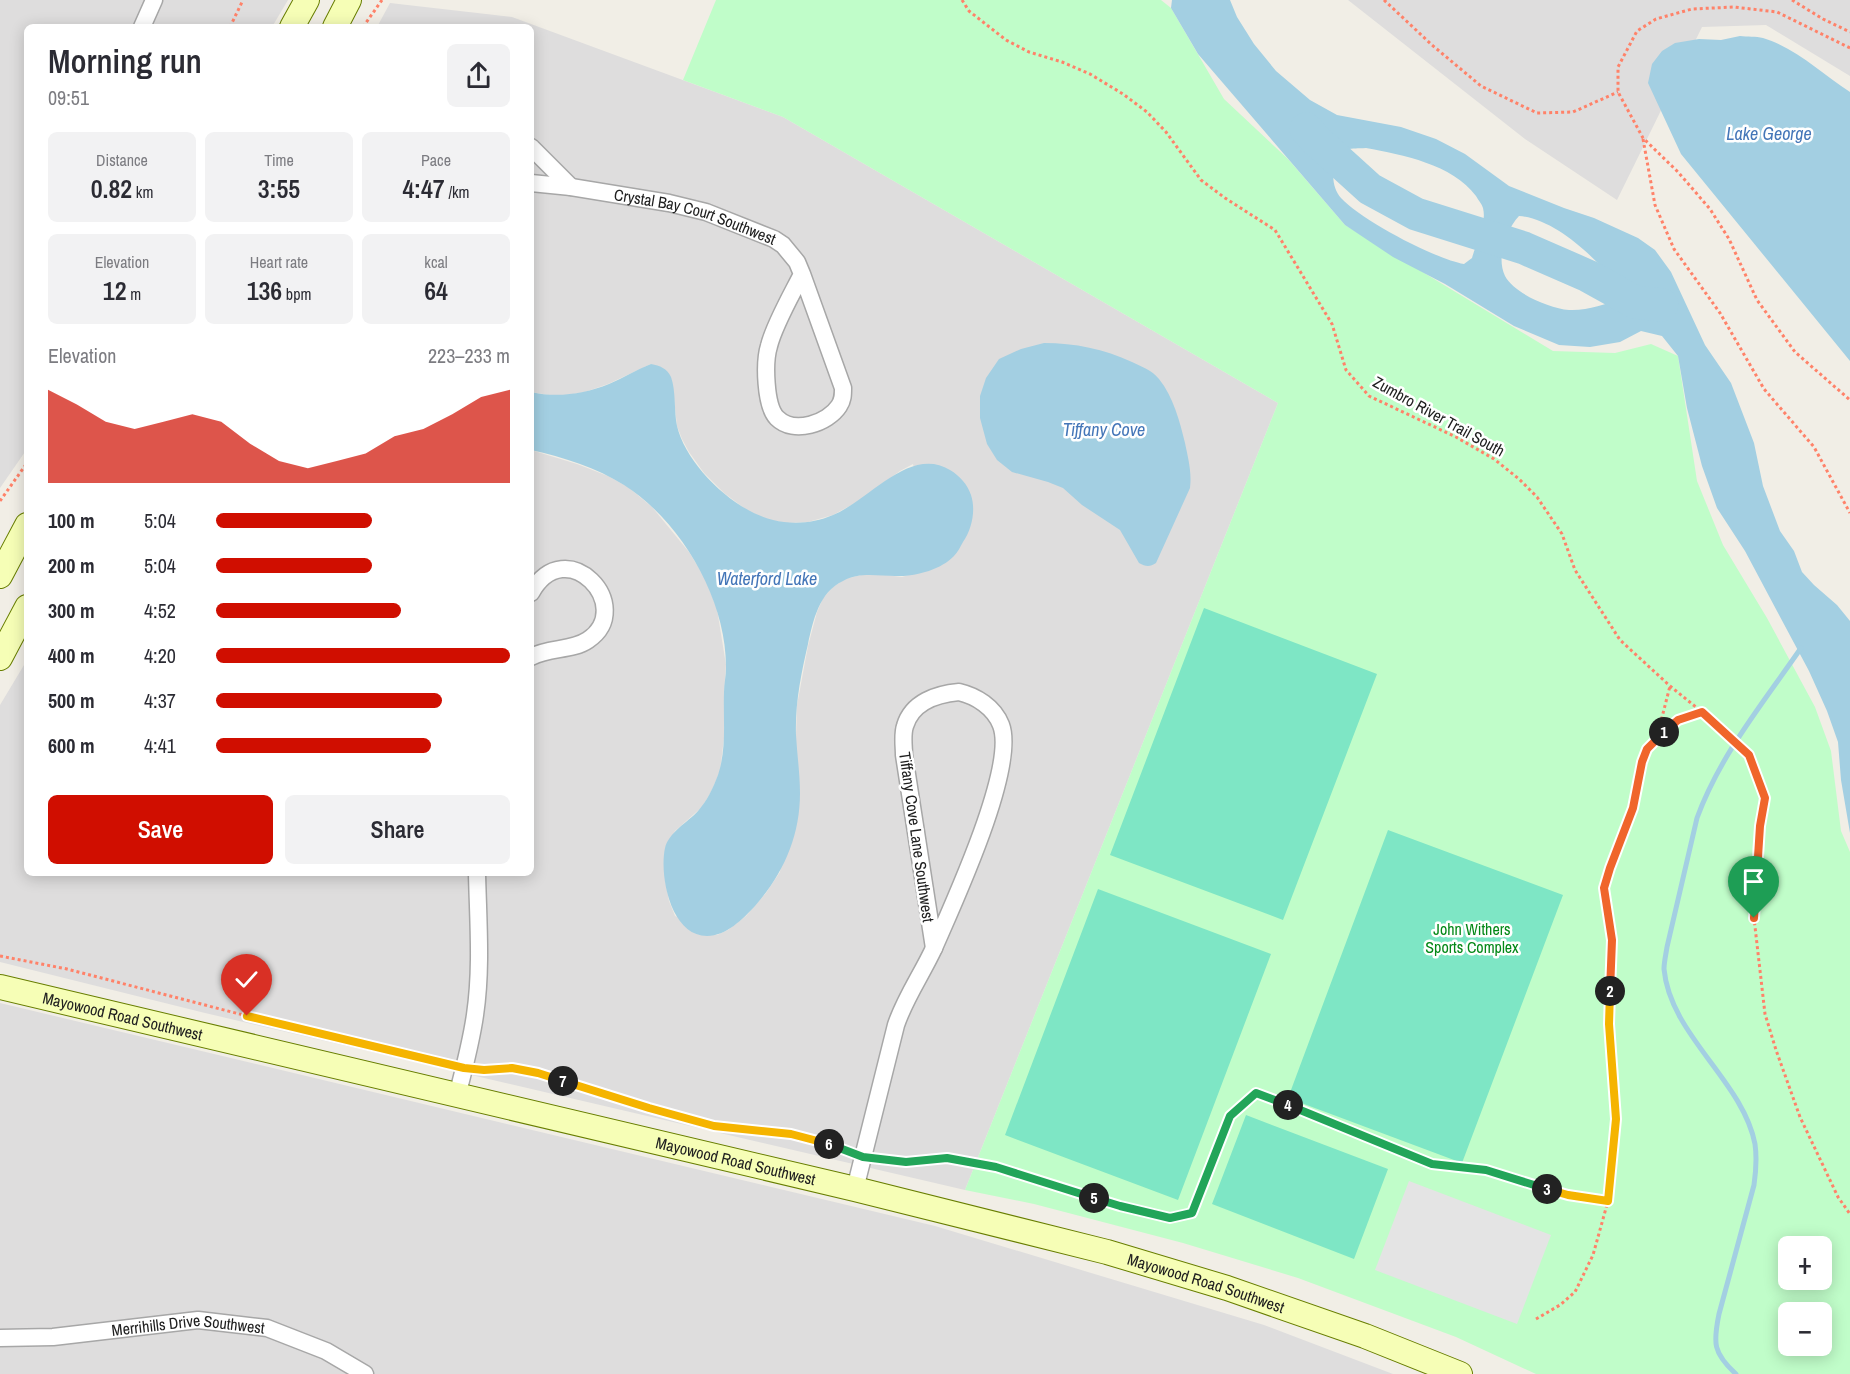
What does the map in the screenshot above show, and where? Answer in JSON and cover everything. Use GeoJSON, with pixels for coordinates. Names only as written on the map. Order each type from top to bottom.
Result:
{"type":"FeatureCollection","features":[{"type":"Feature","properties":{"kind":"street"},"geometry":{"type":"LineString","coordinates":[[143,24],[154,0]]}},
{"type":"Feature","properties":{"kind":"street"},"geometry":{"type":"LineString","coordinates":[[294,24],[307,0]]}},
{"type":"Feature","properties":{"kind":"street"},"geometry":{"type":"LineString","coordinates":[[336,24],[349,0]]}},
{"type":"Feature","properties":{"kind":"street"},"geometry":{"type":"LineString","coordinates":[[534,150],[571,186]]}},
{"type":"Feature","properties":{"kind":"street","name":"Crystal Bay Court Southwest"},"geometry":{"type":"LineString","coordinates":[[534,183],[571,186],[669,203],[716,216],[774,239],[783,245],[797,262],[802,274],[840,379],[843,396],[840,404],[829,416],[806,426],[793,426],[777,418],[772,410],[766,368],[769,345],[802,274]]}},
{"type":"Feature","properties":{"kind":"street"},"geometry":{"type":"LineString","coordinates":[[0,576],[24,531]]}},
{"type":"Feature","properties":{"kind":"street"},"geometry":{"type":"LineString","coordinates":[[534,587],[550,573],[569,568],[594,582],[600,591],[604,612],[602,624],[589,640],[577,646],[551,650],[534,656]]}},
{"type":"Feature","properties":{"kind":"street"},"geometry":{"type":"LineString","coordinates":[[0,658],[24,613]]}},
{"type":"Feature","properties":{"kind":"street","name":"Tiffany Cove Lane Southwest"},"geometry":{"type":"LineString","coordinates":[[855,1189],[899,1018],[934,948],[953,905],[998,781],[1004,749],[1001,725],[989,708],[979,700],[970,694],[959,692],[934,697],[923,702],[908,718],[904,728],[904,755],[934,948]]}},
{"type":"Feature","properties":{"kind":"street"},"geometry":{"type":"LineString","coordinates":[[457,1096],[471,1039],[478,989],[477,876]]}},
{"type":"Feature","properties":{"kind":"street","name":"Mayowood Road Southwest"},"geometry":{"type":"LineString","coordinates":[[0,987],[855,1189],[1107,1252],[1227,1288],[1365,1336],[1460,1374]]}},
{"type":"Feature","properties":{"kind":"street","name":"Merrihills Drive Southwest"},"geometry":{"type":"LineString","coordinates":[[0,1338],[53,1336],[198,1320],[267,1328],[326,1351],[365,1374]]}},
{"type":"Feature","properties":{"kind":"path"},"geometry":{"type":"LineString","coordinates":[[231,24],[243,0]]}},
{"type":"Feature","properties":{"kind":"path"},"geometry":{"type":"LineString","coordinates":[[365,24],[382,0]]}},
{"type":"Feature","properties":{"kind":"path","name":"Zumbro River Trail South"},"geometry":{"type":"LineString","coordinates":[[962,0],[969,11],[1006,40],[1029,52],[1090,74],[1123,94],[1166,132],[1201,180],[1275,230],[1332,324],[1346,370],[1369,396],[1456,437],[1494,459],[1519,478],[1537,497],[1562,534],[1575,570],[1620,640],[1670,687],[1702,712],[1749,755],[1765,798],[1760,826],[1754,918],[1765,1014],[1800,1117],[1838,1197],[1850,1214]]}},
{"type":"Feature","properties":{"kind":"path"},"geometry":{"type":"LineString","coordinates":[[1384,0],[1432,45],[1481,86],[1538,113],[1573,112],[1618,92]]}},
{"type":"Feature","properties":{"kind":"path"},"geometry":{"type":"LineString","coordinates":[[1792,0],[1850,32]]}},
{"type":"Feature","properties":{"kind":"path"},"geometry":{"type":"LineString","coordinates":[[1850,48],[1777,12],[1734,7],[1692,9],[1656,19],[1636,31],[1618,67],[1618,92],[1643,138],[1678,172],[1710,209],[1729,239],[1757,300],[1795,352],[1850,400]]}},
{"type":"Feature","properties":{"kind":"path"},"geometry":{"type":"LineString","coordinates":[[1643,138],[1655,205],[1674,249],[1720,313],[1764,389],[1814,447],[1850,513]]}},
{"type":"Feature","properties":{"kind":"path"},"geometry":{"type":"LineString","coordinates":[[0,501],[24,467]]}},
{"type":"Feature","properties":{"kind":"path"},"geometry":{"type":"LineString","coordinates":[[1657,737],[1670,687]]}},
{"type":"Feature","properties":{"kind":"path"},"geometry":{"type":"LineString","coordinates":[[1536,1319],[1560,1305],[1575,1292],[1593,1255],[1608,1201],[1616,1119],[1609,1024],[1612,940],[1604,888],[1633,808],[1642,762],[1647,749],[1657,737],[1678,720],[1702,712]]}},
{"type":"Feature","properties":{"kind":"path"},"geometry":{"type":"LineString","coordinates":[[0,956],[67,969],[247,1016],[464,1068],[484,1070],[512,1068],[538,1073],[714,1126],[791,1134],[818,1140],[863,1157],[906,1162],[947,1158],[996,1167],[1120,1206],[1170,1218],[1192,1213],[1230,1116],[1256,1093],[1432,1164],[1486,1170],[1568,1195],[1608,1201]]}},
{"type":"Feature","properties":{"kind":"shaded area"},"geometry":{"type":"Polygon","coordinates":[[[0,0],[288,0],[274,24],[24,24],[24,453],[0,488],[0,0]]]}},
{"type":"Feature","properties":{"kind":"shaded area"},"geometry":{"type":"Polygon","coordinates":[[[1348,0],[1850,0],[1850,76],[1766,25],[1702,27],[1617,200],[1525,139],[1348,0]]]}},
{"type":"Feature","properties":{"kind":"shaded area"},"geometry":{"type":"Polygon","coordinates":[[[390,3],[512,17],[531,24],[379,24],[390,3]]]}},
{"type":"Feature","properties":{"kind":"shaded area"},"geometry":{"type":"Polygon","coordinates":[[[534,25],[783,117],[1278,403],[965,1190],[205,1013],[0,962],[0,705],[24,665],[24,876],[534,876],[534,451],[577,464],[608,476],[628,487],[652,507],[689,552],[705,578],[717,609],[726,665],[724,738],[720,771],[702,807],[675,831],[665,848],[665,880],[675,916],[717,935],[728,930],[746,916],[780,872],[796,735],[797,705],[808,646],[823,598],[845,579],[878,574],[902,577],[937,567],[913,464],[857,502],[833,515],[808,522],[787,523],[768,520],[748,511],[724,493],[704,473],[689,452],[677,426],[672,380],[651,364],[585,392],[549,395],[534,392],[534,25]]]}},
{"type":"Feature","properties":{"kind":"shaded area"},"geometry":{"type":"Polygon","coordinates":[[[0,1003],[935,1226],[1264,1325],[1393,1374],[0,1374],[0,1003]]]}},
{"type":"Feature","properties":{"kind":"shaded area"},"geometry":{"type":"Polygon","coordinates":[[[1409,1181],[1551,1235],[1517,1324],[1375,1270],[1409,1181]]]}},
{"type":"Feature","properties":{"kind":"green space","name":"John Withers Sports Complex"},"geometry":{"type":"Polygon","coordinates":[[[716,0],[1161,0],[1171,8],[1224,99],[1288,159],[1345,225],[1553,351],[1615,353],[1651,344],[1678,356],[1697,481],[1723,545],[1767,618],[1815,707],[1831,751],[1841,831],[1850,852],[1850,1374],[1536,1374],[1456,1337],[1298,1278],[1183,1243],[1034,1204],[965,1190],[1278,403],[783,117],[683,80],[716,0]]]}},
{"type":"Feature","properties":{"kind":"green space"},"geometry":{"type":"Polygon","coordinates":[[[1204,608],[1377,674],[1283,920],[1110,855],[1204,608]]]}},
{"type":"Feature","properties":{"kind":"green space"},"geometry":{"type":"Polygon","coordinates":[[[1388,830],[1563,895],[1462,1163],[1288,1098],[1388,830]]]}},
{"type":"Feature","properties":{"kind":"green space"},"geometry":{"type":"Polygon","coordinates":[[[1098,889],[1271,954],[1178,1200],[1005,1135],[1098,889]]]}},
{"type":"Feature","properties":{"kind":"green space"},"geometry":{"type":"Polygon","coordinates":[[[1246,1115],[1388,1169],[1354,1259],[1212,1204],[1246,1115]]]}},
{"type":"Feature","properties":{"kind":"water"},"geometry":{"type":"Polygon","coordinates":[[[1172,0],[1230,0],[1237,17],[1254,44],[1276,71],[1310,100],[1337,115],[1401,127],[1436,139],[1465,154],[1509,186],[1594,218],[1638,238],[1655,250],[1671,272],[1705,345],[1731,383],[1754,443],[1763,486],[1780,531],[1794,551],[1802,572],[1837,605],[1850,621],[1850,833],[1841,780],[1838,742],[1827,711],[1809,671],[1745,551],[1717,508],[1702,466],[1687,408],[1678,356],[1662,336],[1641,331],[1620,342],[1590,347],[1559,345],[1514,326],[1445,284],[1393,257],[1345,225],[1198,54],[1171,8],[1172,0]],[[1366,148],[1344,151],[1334,167],[1335,186],[1341,198],[1381,227],[1435,255],[1464,264],[1472,258],[1484,214],[1481,204],[1466,185],[1454,176],[1426,163],[1366,148]],[[1519,216],[1506,236],[1502,252],[1502,269],[1516,289],[1543,303],[1569,310],[1589,308],[1622,299],[1608,274],[1568,237],[1544,223],[1519,216]]]}},
{"type":"Feature","properties":{"kind":"water","name":"Lake George"},"geometry":{"type":"Polygon","coordinates":[[[1740,36],[1763,38],[1787,48],[1850,92],[1850,361],[1681,154],[1648,83],[1652,64],[1662,51],[1675,43],[1699,39],[1721,40],[1740,36]]]}},
{"type":"Feature","properties":{"kind":"water","name":"Tiffany Cove"},"geometry":{"type":"Polygon","coordinates":[[[1044,343],[1089,348],[1121,357],[1153,373],[1168,393],[1185,443],[1190,471],[1190,488],[1156,563],[1148,566],[1139,563],[1120,530],[1082,505],[1063,488],[1012,472],[997,460],[987,444],[980,418],[980,396],[986,378],[999,359],[1021,349],[1044,343]]]}},
{"type":"Feature","properties":{"kind":"water","name":"Waterford Lake"},"geometry":{"type":"Polygon","coordinates":[[[651,364],[667,371],[674,388],[677,426],[692,458],[704,474],[734,501],[767,518],[802,523],[833,515],[890,478],[920,465],[935,464],[950,470],[963,481],[971,495],[973,507],[971,525],[966,537],[949,561],[929,571],[914,575],[864,575],[850,578],[828,592],[818,608],[803,667],[798,700],[796,735],[800,793],[793,840],[782,868],[765,894],[740,921],[714,935],[695,933],[684,926],[676,916],[670,902],[664,874],[667,842],[704,803],[718,775],[723,755],[726,668],[724,642],[709,590],[697,564],[682,541],[645,500],[603,473],[534,451],[534,393],[570,394],[609,384],[651,364]]]}},
{"type":"Feature","properties":{"kind":"waterway"},"geometry":{"type":"LineString","coordinates":[[1306,129],[1370,189],[1416,214],[1524,248],[1588,276],[1635,302],[1662,305]]}},
{"type":"Feature","properties":{"kind":"waterway"},"geometry":{"type":"LineString","coordinates":[[1736,1374],[1728,1367],[1719,1353],[1716,1333],[1719,1314],[1754,1185],[1755,1144],[1748,1121],[1737,1099],[1692,1037],[1679,1015],[1669,993],[1664,964],[1697,818],[1730,751],[1801,648]]}},
{"type":"Feature","properties":{"kind":"route"},"geometry":{"type":"LineString","coordinates":[[247,1016],[464,1068],[484,1070],[512,1068],[538,1073],[714,1126],[791,1134],[818,1140],[863,1157],[906,1162],[947,1158],[996,1167],[1120,1206],[1170,1218],[1192,1213],[1230,1116],[1256,1093],[1432,1164],[1486,1170],[1568,1195],[1608,1201],[1616,1119],[1609,1024],[1612,940],[1604,888],[1633,808],[1642,762],[1647,749],[1657,737],[1678,720],[1702,712],[1749,755],[1765,798],[1760,826],[1754,918]]}}]}
